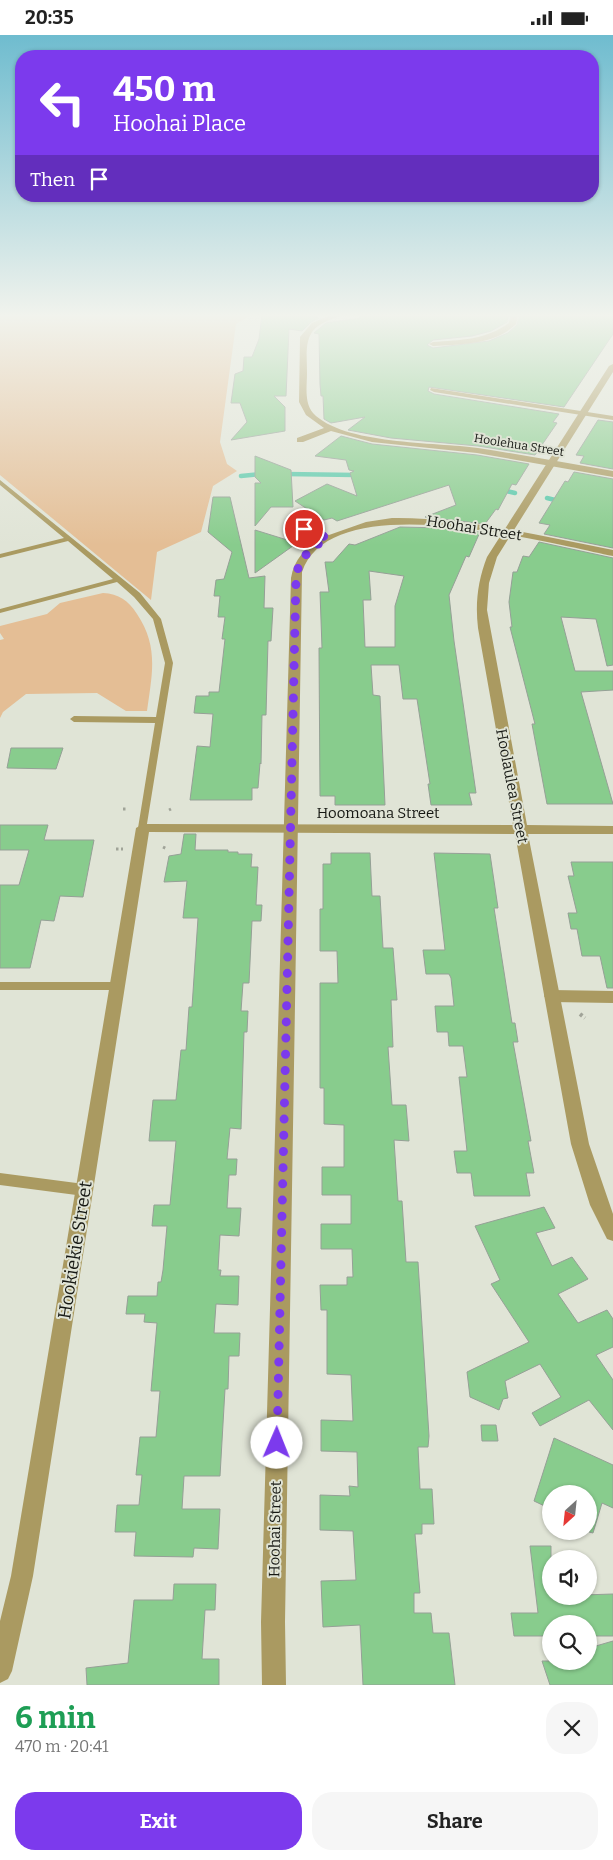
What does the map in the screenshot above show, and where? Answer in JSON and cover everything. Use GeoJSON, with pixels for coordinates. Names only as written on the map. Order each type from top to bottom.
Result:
{"type":"FeatureCollection","features":[{"type":"Feature","properties":{"kind":"street","name":"Hoolehua Street"},"geometry":{"type":"LineString","coordinates":[[304,391],[304,407],[314,418],[332,428],[365,438],[470,449],[613,474]]}},
{"type":"Feature","properties":{"kind":"street"},"geometry":{"type":"LineString","coordinates":[[440,391],[613,418]]}},
{"type":"Feature","properties":{"kind":"street","name":"Hoolaulea Street"},"geometry":{"type":"LineString","coordinates":[[597,391],[492,557],[486,575],[481,620],[587,1173],[599,1205],[613,1233]]}},
{"type":"Feature","properties":{"kind":"street"},"geometry":{"type":"LineString","coordinates":[[300,440],[332,428]]}},
{"type":"Feature","properties":{"kind":"street","name":"Hoohai Street"},"geometry":{"type":"LineString","coordinates":[[274,1685],[272,1622],[297,572],[306,554],[328,538],[355,527],[405,520],[450,522],[613,553]]}},
{"type":"Feature","properties":{"kind":"street"},"geometry":{"type":"LineString","coordinates":[[291,523],[328,538]]}},
{"type":"Feature","properties":{"kind":"street","name":"Hoomoana Street"},"geometry":{"type":"LineString","coordinates":[[143,828],[613,830]]}},
{"type":"Feature","properties":{"kind":"street","name":"Hookiekie Street"},"geometry":{"type":"LineString","coordinates":[[0,1671],[22,1576],[143,828]]}},
{"type":"Feature","properties":{"kind":"street"},"geometry":{"type":"LineString","coordinates":[[552,996],[613,997]]}},
{"type":"Feature","properties":{"kind":"lane"},"geometry":{"type":"LineString","coordinates":[[0,482],[145,603],[161,627],[169,663],[143,828]]}},
{"type":"Feature","properties":{"kind":"lane"},"geometry":{"type":"LineString","coordinates":[[0,556],[68,539]]}},
{"type":"Feature","properties":{"kind":"lane"},"geometry":{"type":"LineString","coordinates":[[0,611],[118,580]]}},
{"type":"Feature","properties":{"kind":"lane"},"geometry":{"type":"LineString","coordinates":[[74,719],[160,720]]}},
{"type":"Feature","properties":{"kind":"lane"},"geometry":{"type":"LineString","coordinates":[[0,986],[117,986]]}},
{"type":"Feature","properties":{"kind":"lane"},"geometry":{"type":"LineString","coordinates":[[0,1179],[84,1191]]}},
{"type":"Feature","properties":{"kind":"path"},"geometry":{"type":"LineString","coordinates":[[123,809],[128,809]]}},
{"type":"Feature","properties":{"kind":"path"},"geometry":{"type":"LineString","coordinates":[[116,849],[122,849]]}},
{"type":"Feature","properties":{"kind":"path"},"geometry":{"type":"LineString","coordinates":[[580,1014],[585,1017]]}},
{"type":"Feature","properties":{"kind":"shaded area"},"geometry":{"type":"Polygon","coordinates":[[[0,391],[227,391],[220,442],[227,464],[237,471],[213,486],[201,532],[157,552],[151,600],[0,475],[0,391]]]}},
{"type":"Feature","properties":{"kind":"shaded area"},"geometry":{"type":"Polygon","coordinates":[[[103,593],[118,596],[130,605],[144,626],[149,638],[152,673],[147,711],[126,711],[97,693],[26,694],[3,712],[0,718],[0,640],[4,639],[0,633],[0,626],[47,614],[60,603],[103,593]]]}},
{"type":"Feature","properties":{"kind":"building"},"geometry":{"type":"Polygon","coordinates":[[[233,391],[286,391],[286,396],[274,396],[285,407],[285,431],[231,440],[247,422],[240,403],[231,403],[233,391]]]}},
{"type":"Feature","properties":{"kind":"building"},"geometry":{"type":"Polygon","coordinates":[[[321,391],[428,391],[434,394],[559,414],[553,422],[557,423],[535,455],[478,446],[391,438],[348,430],[365,417],[331,423],[324,419],[323,396],[321,396],[321,391]]]}},
{"type":"Feature","properties":{"kind":"building"},"geometry":{"type":"Polygon","coordinates":[[[456,391],[575,391],[564,407],[456,391]]]}},
{"type":"Feature","properties":{"kind":"building"},"geometry":{"type":"Polygon","coordinates":[[[598,420],[613,422],[613,469],[580,463],[584,456],[576,455],[598,420]]]}},
{"type":"Feature","properties":{"kind":"building"},"geometry":{"type":"Polygon","coordinates":[[[341,436],[372,444],[477,455],[529,464],[516,485],[512,484],[498,510],[496,509],[485,524],[425,517],[456,505],[449,485],[337,521],[332,518],[324,520],[295,501],[327,484],[357,496],[350,473],[354,471],[349,470],[346,460],[315,456],[341,436]]]}},
{"type":"Feature","properties":{"kind":"building"},"geometry":{"type":"Polygon","coordinates":[[[255,456],[291,470],[293,507],[271,507],[255,526],[255,483],[261,483],[255,477],[255,456]]]}},
{"type":"Feature","properties":{"kind":"building"},"geometry":{"type":"Polygon","coordinates":[[[574,472],[613,479],[613,548],[544,534],[550,525],[539,523],[565,481],[568,482],[574,472]]]}},
{"type":"Feature","properties":{"kind":"building"},"geometry":{"type":"Polygon","coordinates":[[[213,497],[230,497],[249,578],[265,576],[264,608],[273,608],[271,641],[268,641],[266,715],[262,715],[261,764],[258,788],[252,788],[252,800],[190,800],[197,746],[210,747],[213,714],[194,713],[196,696],[209,696],[209,692],[219,692],[225,639],[222,639],[225,617],[218,617],[220,596],[214,596],[216,580],[224,579],[232,552],[208,532],[213,497]]]}},
{"type":"Feature","properties":{"kind":"building"},"geometry":{"type":"Polygon","coordinates":[[[400,527],[444,528],[480,532],[469,557],[466,556],[449,595],[476,793],[469,793],[472,805],[431,805],[428,784],[430,784],[417,699],[403,699],[399,665],[371,665],[373,695],[380,696],[385,805],[335,805],[335,796],[320,796],[319,648],[322,648],[320,592],[329,592],[325,562],[333,562],[349,544],[355,545],[400,527]],[[369,571],[371,600],[363,600],[365,647],[395,647],[395,606],[404,576],[369,571]]]}},
{"type":"Feature","properties":{"kind":"building"},"geometry":{"type":"Polygon","coordinates":[[[255,530],[297,543],[255,573],[255,530]]]}},
{"type":"Feature","properties":{"kind":"building"},"geometry":{"type":"Polygon","coordinates":[[[539,542],[613,558],[613,665],[607,666],[596,619],[561,617],[575,671],[613,671],[613,690],[581,692],[613,804],[547,804],[532,724],[535,724],[510,627],[512,627],[509,602],[513,572],[517,572],[523,556],[529,557],[539,542]]]}},
{"type":"Feature","properties":{"kind":"building"},"geometry":{"type":"Polygon","coordinates":[[[11,748],[63,748],[56,769],[7,768],[11,748]]]}},
{"type":"Feature","properties":{"kind":"building"},"geometry":{"type":"Polygon","coordinates":[[[0,825],[48,825],[44,840],[94,840],[83,897],[60,896],[54,921],[41,920],[30,968],[0,968],[0,885],[19,885],[29,850],[0,850],[0,825]]]}},
{"type":"Feature","properties":{"kind":"building"},"geometry":{"type":"Polygon","coordinates":[[[184,834],[196,834],[195,850],[228,850],[228,852],[238,852],[238,854],[252,854],[251,867],[258,867],[256,905],[262,905],[261,921],[252,921],[249,983],[243,983],[241,1011],[248,1011],[247,1032],[244,1032],[241,1129],[230,1128],[227,1159],[237,1159],[236,1175],[229,1175],[227,1208],[241,1208],[239,1236],[220,1235],[218,1270],[221,1270],[220,1276],[239,1276],[238,1305],[216,1304],[214,1333],[240,1333],[239,1356],[229,1356],[228,1389],[225,1389],[220,1476],[184,1476],[182,1509],[220,1509],[218,1549],[194,1548],[193,1557],[134,1556],[136,1532],[115,1532],[117,1505],[139,1505],[142,1475],[136,1475],[140,1437],[156,1437],[160,1391],[151,1391],[157,1323],[144,1322],[145,1314],[126,1314],[128,1296],[157,1296],[158,1282],[161,1282],[163,1270],[167,1226],[152,1226],[154,1205],[170,1205],[176,1141],[149,1141],[153,1100],[176,1100],[181,1050],[186,1050],[189,1007],[192,1007],[198,918],[183,918],[187,881],[164,882],[169,856],[181,854],[184,834]]]}},
{"type":"Feature","properties":{"kind":"building"},"geometry":{"type":"Polygon","coordinates":[[[331,853],[370,853],[372,896],[380,896],[383,948],[393,948],[397,1000],[391,1000],[393,1047],[388,1047],[392,1105],[406,1105],[409,1141],[394,1140],[398,1201],[402,1201],[406,1262],[418,1262],[429,1436],[428,1447],[418,1447],[420,1489],[432,1489],[434,1524],[422,1524],[422,1534],[415,1534],[420,1593],[414,1593],[414,1613],[431,1613],[433,1633],[449,1633],[455,1685],[363,1685],[360,1625],[323,1627],[321,1581],[356,1580],[353,1531],[320,1530],[320,1495],[350,1496],[349,1486],[358,1487],[357,1452],[321,1451],[321,1420],[353,1421],[351,1375],[327,1374],[327,1310],[321,1310],[320,1285],[347,1285],[347,1277],[353,1277],[352,1249],[321,1249],[321,1224],[351,1224],[351,1195],[322,1195],[322,1167],[344,1167],[344,1125],[324,1124],[324,1088],[320,1088],[320,983],[338,983],[337,951],[320,951],[320,909],[323,909],[323,864],[331,864],[331,853]]]}},
{"type":"Feature","properties":{"kind":"building"},"geometry":{"type":"Polygon","coordinates":[[[434,853],[490,854],[498,908],[494,908],[512,1023],[515,1023],[518,1042],[513,1042],[531,1141],[528,1141],[534,1173],[526,1173],[530,1196],[474,1196],[471,1173],[457,1173],[454,1151],[467,1151],[459,1077],[467,1077],[463,1046],[449,1046],[448,1032],[437,1032],[435,1006],[454,1006],[451,978],[449,974],[426,974],[423,950],[445,950],[434,853]]]}},
{"type":"Feature","properties":{"kind":"building"},"geometry":{"type":"Polygon","coordinates":[[[571,862],[613,862],[613,988],[607,988],[600,956],[582,956],[577,929],[571,929],[568,913],[577,913],[568,876],[574,876],[571,862]]]}},
{"type":"Feature","properties":{"kind":"building"},"geometry":{"type":"Polygon","coordinates":[[[544,1207],[555,1228],[536,1233],[552,1266],[572,1257],[588,1279],[558,1294],[578,1323],[607,1310],[613,1319],[613,1347],[596,1355],[613,1380],[613,1430],[589,1400],[540,1426],[532,1413],[561,1397],[540,1364],[505,1381],[508,1398],[503,1399],[499,1410],[470,1397],[467,1372],[529,1342],[491,1284],[500,1280],[475,1226],[544,1207]]]}},
{"type":"Feature","properties":{"kind":"building"},"geometry":{"type":"Polygon","coordinates":[[[481,1425],[496,1425],[498,1441],[482,1441],[481,1425]]]}},
{"type":"Feature","properties":{"kind":"building"},"geometry":{"type":"Polygon","coordinates":[[[554,1438],[613,1465],[613,1508],[602,1503],[598,1516],[598,1485],[542,1485],[542,1505],[534,1501],[554,1438]]]}},
{"type":"Feature","properties":{"kind":"building"},"geometry":{"type":"Polygon","coordinates":[[[530,1546],[551,1546],[551,1550],[542,1550],[542,1605],[597,1605],[597,1595],[613,1594],[613,1636],[597,1636],[597,1615],[542,1615],[542,1636],[514,1636],[511,1613],[538,1613],[530,1546]]]}},
{"type":"Feature","properties":{"kind":"building"},"geometry":{"type":"Polygon","coordinates":[[[174,1584],[216,1584],[215,1610],[205,1610],[202,1659],[219,1659],[219,1685],[87,1685],[86,1668],[128,1663],[134,1600],[173,1600],[174,1584]]]}},
{"type":"Feature","properties":{"kind":"building"},"geometry":{"type":"Polygon","coordinates":[[[613,1641],[613,1685],[550,1685],[545,1670],[597,1670],[597,1646],[613,1641]]]}},
{"type":"Feature","properties":{"kind":"waterway"},"geometry":{"type":"LineString","coordinates":[[241,476],[261,474]]}},
{"type":"Feature","properties":{"kind":"waterway"},"geometry":{"type":"LineString","coordinates":[[285,474],[356,475]]}},
{"type":"Feature","properties":{"kind":"waterway"},"geometry":{"type":"LineString","coordinates":[[502,490],[515,493]]}},
{"type":"Feature","properties":{"kind":"waterway"},"geometry":{"type":"LineString","coordinates":[[547,498],[559,501]]}},
{"type":"Feature","properties":{"kind":"route"},"geometry":{"type":"LineString","coordinates":[[277,1443],[296,578],[301,560],[320,542],[328,538],[304,529]]}}]}
